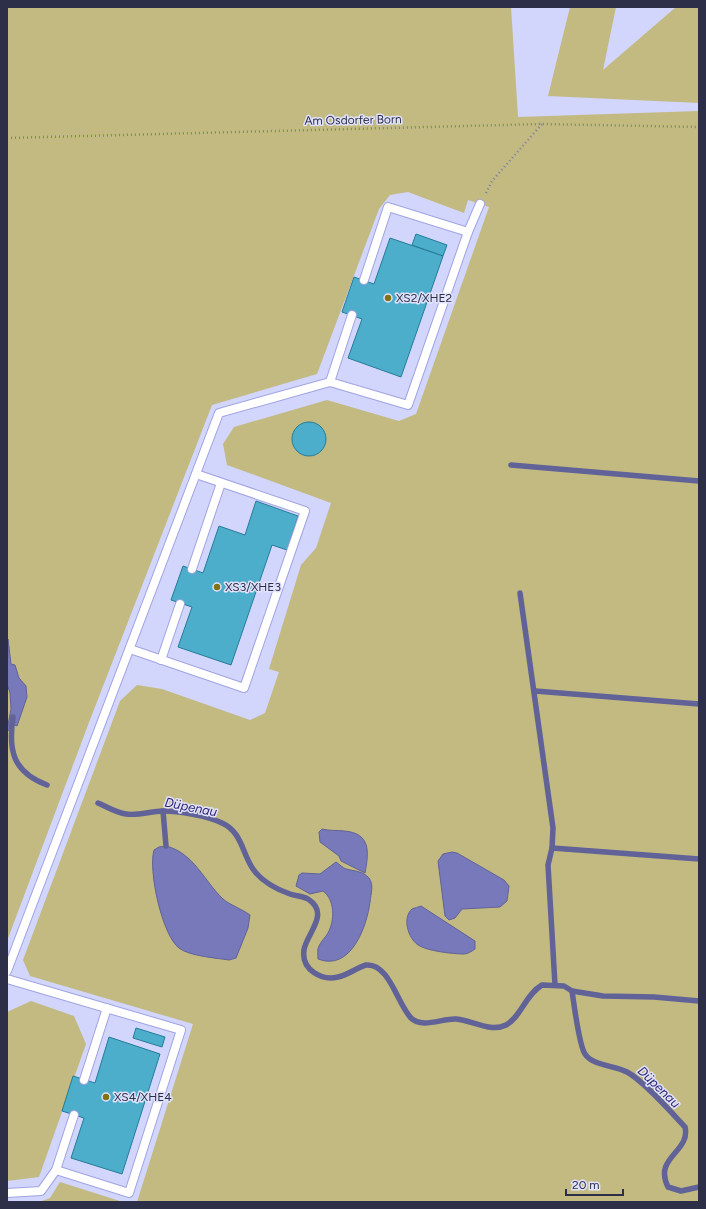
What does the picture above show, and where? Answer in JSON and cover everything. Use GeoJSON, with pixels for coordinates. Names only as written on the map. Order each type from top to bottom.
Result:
{"type":"FeatureCollection","features":[{"type":"Feature","properties":{"kind":"lane"},"geometry":{"type":"LineString","coordinates":[[7,971],[219,413],[330,382],[408,405],[468,232],[480,204]]}},
{"type":"Feature","properties":{"kind":"lane"},"geometry":{"type":"LineString","coordinates":[[364,280],[388,207],[468,232]]}},
{"type":"Feature","properties":{"kind":"lane"},"geometry":{"type":"LineString","coordinates":[[330,382],[352,315]]}},
{"type":"Feature","properties":{"kind":"lane"},"geometry":{"type":"LineString","coordinates":[[130,649],[244,688],[305,511],[196,474]]}},
{"type":"Feature","properties":{"kind":"lane"},"geometry":{"type":"LineString","coordinates":[[192,569],[221,483]]}},
{"type":"Feature","properties":{"kind":"lane"},"geometry":{"type":"LineString","coordinates":[[161,660],[180,604]]}},
{"type":"Feature","properties":{"kind":"lane"},"geometry":{"type":"LineString","coordinates":[[7,979],[181,1030],[129,1193],[56,1170]]}},
{"type":"Feature","properties":{"kind":"lane"},"geometry":{"type":"LineString","coordinates":[[84,1080],[107,1008]]}},
{"type":"Feature","properties":{"kind":"lane"},"geometry":{"type":"LineString","coordinates":[[7,1193],[41,1191],[56,1170],[74,1114]]}},
{"type":"Feature","properties":{"kind":"path","name":"Am Osdorfer Born"},"geometry":{"type":"LineString","coordinates":[[7,138],[542,124],[699,127]]}},
{"type":"Feature","properties":{"kind":"path"},"geometry":{"type":"LineString","coordinates":[[480,204],[492,181],[542,124]]}},
{"type":"Feature","properties":{"kind":"shaded area"},"geometry":{"type":"Polygon","coordinates":[[[7,7],[511,7],[518,117],[699,111],[699,1202],[137,1202],[193,1024],[30,976],[23,960],[120,701],[137,685],[162,689],[250,720],[265,713],[279,672],[269,669],[301,565],[316,548],[331,503],[227,465],[223,444],[234,427],[327,400],[399,421],[416,414],[489,207],[468,200],[464,213],[408,192],[390,195],[379,209],[317,374],[212,405],[88,725],[7,941],[7,7]]]}},
{"type":"Feature","properties":{"kind":"shaded area"},"geometry":{"type":"Polygon","coordinates":[[[570,7],[616,7],[603,70],[676,7],[699,7],[699,103],[548,96],[570,7]]]}},
{"type":"Feature","properties":{"kind":"shaded area"},"geometry":{"type":"Polygon","coordinates":[[[31,1001],[74,1016],[86,1044],[39,1177],[7,1181],[7,1012],[31,1001]]]}},
{"type":"Feature","properties":{"kind":"shaded area"},"geometry":{"type":"Polygon","coordinates":[[[60,1182],[123,1202],[39,1202],[50,1198],[60,1182]]]}},
{"type":"Feature","properties":{"kind":"water"},"geometry":{"type":"Polygon","coordinates":[[[8,639],[11,664],[15,665],[19,678],[26,686],[27,697],[17,726],[12,724],[11,731],[7,730],[11,709],[10,693],[7,684],[8,639]]]}},
{"type":"Feature","properties":{"kind":"water"},"geometry":{"type":"Polygon","coordinates":[[[322,829],[353,833],[359,835],[364,840],[367,851],[365,873],[341,861],[339,856],[320,842],[319,832],[322,829]]]}},
{"type":"Feature","properties":{"kind":"water"},"geometry":{"type":"Polygon","coordinates":[[[166,846],[176,850],[191,861],[223,899],[250,915],[248,928],[236,958],[229,960],[196,955],[183,951],[173,941],[162,917],[153,872],[154,850],[159,847],[166,846]]]}},
{"type":"Feature","properties":{"kind":"water"},"geometry":{"type":"Polygon","coordinates":[[[452,852],[457,853],[504,880],[509,886],[507,901],[500,907],[462,909],[455,918],[449,920],[445,916],[438,861],[443,854],[452,852]]]}},
{"type":"Feature","properties":{"kind":"water"},"geometry":{"type":"Polygon","coordinates":[[[336,862],[345,868],[367,876],[371,881],[372,889],[368,912],[361,934],[348,953],[340,959],[330,961],[318,959],[318,947],[328,933],[332,922],[333,910],[330,900],[323,891],[310,894],[296,886],[299,875],[302,873],[320,874],[336,862]]]}},
{"type":"Feature","properties":{"kind":"water"},"geometry":{"type":"Polygon","coordinates":[[[421,906],[475,941],[475,949],[467,954],[447,953],[422,947],[414,942],[409,933],[407,917],[412,909],[421,906]]]}},
{"type":"Feature","properties":{"kind":"building"},"geometry":{"type":"Polygon","coordinates":[[[416,234],[447,245],[443,256],[412,245],[416,234]]]}},
{"type":"Feature","properties":{"kind":"building","name":"XS2/XHE2"},"geometry":{"type":"Polygon","coordinates":[[[390,238],[443,256],[401,377],[348,358],[362,319],[342,312],[354,277],[374,284],[390,238]]]}},
{"type":"Feature","properties":{"kind":"building"},"geometry":{"type":"Polygon","coordinates":[[[306,422],[312,422],[316,423],[323,429],[326,439],[325,446],[319,453],[312,456],[306,456],[302,455],[295,449],[292,442],[292,436],[293,432],[299,425],[306,422]]]}},
{"type":"Feature","properties":{"kind":"building","name":"XS3/XHE3"},"geometry":{"type":"Polygon","coordinates":[[[256,501],[298,516],[287,550],[272,545],[231,665],[178,647],[192,607],[171,600],[183,566],[203,573],[219,526],[245,535],[256,501]]]}},
{"type":"Feature","properties":{"kind":"building"},"geometry":{"type":"Polygon","coordinates":[[[136,1028],[165,1037],[162,1047],[133,1038],[136,1028]]]}},
{"type":"Feature","properties":{"kind":"building","name":"XS4/XHE4"},"geometry":{"type":"Polygon","coordinates":[[[109,1037],[160,1054],[122,1174],[71,1158],[84,1118],[62,1111],[73,1076],[95,1083],[109,1037]]]}},
{"type":"Feature","properties":{"kind":"waterway"},"geometry":{"type":"LineString","coordinates":[[511,465],[699,481]]}},
{"type":"Feature","properties":{"kind":"waterway"},"geometry":{"type":"LineString","coordinates":[[520,593],[553,828],[552,848],[548,865],[555,985]]}},
{"type":"Feature","properties":{"kind":"waterway"},"geometry":{"type":"LineString","coordinates":[[535,691],[699,704]]}},
{"type":"Feature","properties":{"kind":"waterway","name":"Düpenau"},"geometry":{"type":"LineString","coordinates":[[13,717],[11,740],[15,759],[27,774],[47,785]]}},
{"type":"Feature","properties":{"kind":"waterway","name":"Düpenau"},"geometry":{"type":"LineString","coordinates":[[98,803],[126,814],[163,811],[193,814],[216,820],[229,827],[238,837],[249,863],[261,878],[290,894],[306,898],[315,905],[317,918],[304,950],[304,957],[309,968],[319,975],[332,978],[342,976],[366,965],[374,966],[381,970],[387,977],[411,1018],[421,1023],[456,1019],[487,1027],[500,1027],[511,1022],[536,989],[542,985],[564,986],[572,991],[603,996],[654,997],[699,1001]]}},
{"type":"Feature","properties":{"kind":"waterway"},"geometry":{"type":"LineString","coordinates":[[163,811],[166,846]]}},
{"type":"Feature","properties":{"kind":"waterway"},"geometry":{"type":"LineString","coordinates":[[552,848],[699,859]]}},
{"type":"Feature","properties":{"kind":"waterway","name":"Düpenau"},"geometry":{"type":"LineString","coordinates":[[572,991],[579,1034],[585,1054],[593,1061],[622,1070],[634,1076],[657,1097],[685,1127],[683,1143],[668,1161],[665,1168],[665,1177],[668,1187],[681,1191],[699,1187]]}},
{"type":"Feature","properties":{"kind":"place","name":"XS2/XHE2"},"geometry":{"type":"Point","coordinates":[388,298]}},
{"type":"Feature","properties":{"kind":"place","name":"XS3/XHE3"},"geometry":{"type":"Point","coordinates":[217,587]}},
{"type":"Feature","properties":{"kind":"place","name":"XS4/XHE4"},"geometry":{"type":"Point","coordinates":[106,1097]}}]}
